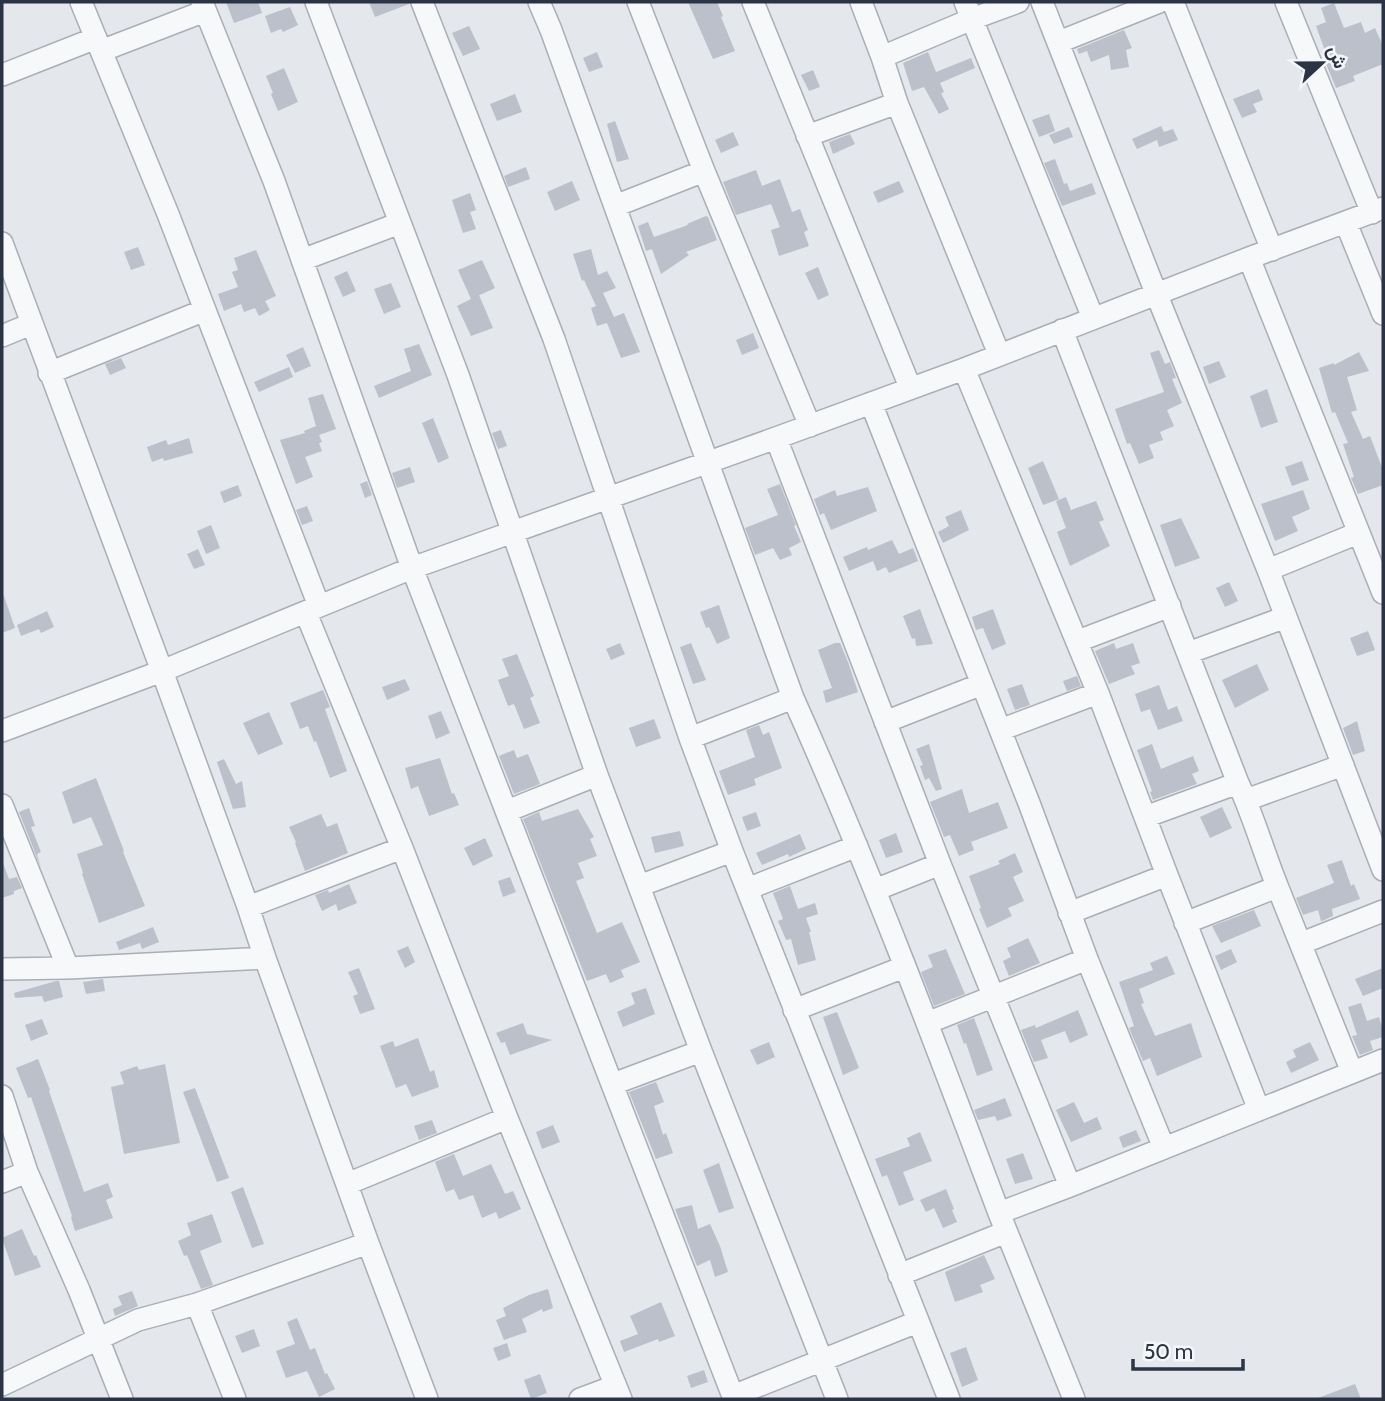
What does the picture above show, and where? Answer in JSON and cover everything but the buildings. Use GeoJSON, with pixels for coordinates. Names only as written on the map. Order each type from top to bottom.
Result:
{"type":"FeatureCollection","features":[{"type":"Feature","properties":{"kind":"street"},"geometry":{"type":"LineString","coordinates":[[81,2],[205,310],[312,610],[402,848],[618,1392],[580,1399]]}},
{"type":"Feature","properties":{"kind":"street"},"geometry":{"type":"LineString","coordinates":[[316,2],[457,375],[597,775],[837,1399]]}},
{"type":"Feature","properties":{"kind":"street"},"geometry":{"type":"LineString","coordinates":[[422,2],[554,339],[690,738],[732,851],[949,1399]]}},
{"type":"Feature","properties":{"kind":"street"},"geometry":{"type":"LineString","coordinates":[[539,2],[793,698],[875,890],[1074,1399]]}},
{"type":"Feature","properties":{"kind":"street"},"geometry":{"type":"LineString","coordinates":[[638,2],[704,171],[810,426]]}},
{"type":"Feature","properties":{"kind":"street"},"geometry":{"type":"LineString","coordinates":[[752,2],[910,387]]}},
{"type":"Feature","properties":{"kind":"street"},"geometry":{"type":"LineString","coordinates":[[861,2],[897,103],[999,354]]}},
{"type":"Feature","properties":{"kind":"street"},"geometry":{"type":"LineString","coordinates":[[882,57],[969,10],[1018,2]]}},
{"type":"Feature","properties":{"kind":"street"},"geometry":{"type":"LineString","coordinates":[[1042,2],[1268,570],[1383,870]]}},
{"type":"Feature","properties":{"kind":"street"},"geometry":{"type":"LineString","coordinates":[[1059,42],[1159,2]]}},
{"type":"Feature","properties":{"kind":"street"},"geometry":{"type":"LineString","coordinates":[[1173,2],[1272,250]]}},
{"type":"Feature","properties":{"kind":"street"},"geometry":{"type":"LineString","coordinates":[[2,731],[162,671],[412,568],[810,426],[1377,211],[1286,2]]}},
{"type":"Feature","properties":{"kind":"street"},"geometry":{"type":"LineString","coordinates":[[2,75],[204,6],[274,181],[412,568],[733,1398],[918,1322]]}},
{"type":"Feature","properties":{"kind":"street"},"geometry":{"type":"LineString","coordinates":[[969,10],[1093,318]]}},
{"type":"Feature","properties":{"kind":"street"},"geometry":{"type":"LineString","coordinates":[[807,136],[897,103]]}},
{"type":"Feature","properties":{"kind":"street"},"geometry":{"type":"LineString","coordinates":[[615,206],[704,171]]}},
{"type":"Feature","properties":{"kind":"street"},"geometry":{"type":"LineString","coordinates":[[302,260],[400,223]]}},
{"type":"Feature","properties":{"kind":"street"},"geometry":{"type":"LineString","coordinates":[[1346,223],[1383,314]]}},
{"type":"Feature","properties":{"kind":"street"},"geometry":{"type":"LineString","coordinates":[[2,243],[162,671],[427,1399]]}},
{"type":"Feature","properties":{"kind":"street"},"geometry":{"type":"LineString","coordinates":[[1249,258],[1382,589]]}},
{"type":"Feature","properties":{"kind":"street"},"geometry":{"type":"LineString","coordinates":[[49,373],[205,310]]}},
{"type":"Feature","properties":{"kind":"street"},"geometry":{"type":"LineString","coordinates":[[2,336],[31,324]]}},
{"type":"Feature","properties":{"kind":"street"},"geometry":{"type":"LineString","coordinates":[[1062,330],[1277,887],[1302,943],[1352,1072]]}},
{"type":"Feature","properties":{"kind":"street"},"geometry":{"type":"LineString","coordinates":[[964,369],[1078,640],[1259,1110]]}},
{"type":"Feature","properties":{"kind":"street"},"geometry":{"type":"LineString","coordinates":[[871,403],[1029,803],[1087,959],[1164,1148]]}},
{"type":"Feature","properties":{"kind":"street"},"geometry":{"type":"LineString","coordinates":[[776,438],[940,864],[1070,1186]]}},
{"type":"Feature","properties":{"kind":"street"},"geometry":{"type":"LineString","coordinates":[[1268,570],[1358,533]]}},
{"type":"Feature","properties":{"kind":"street"},"geometry":{"type":"LineString","coordinates":[[1078,640],[1170,606]]}},
{"type":"Feature","properties":{"kind":"street"},"geometry":{"type":"LineString","coordinates":[[1188,653],[1286,617]]}},
{"type":"Feature","properties":{"kind":"street"},"geometry":{"type":"LineString","coordinates":[[885,722],[982,684]]}},
{"type":"Feature","properties":{"kind":"street"},"geometry":{"type":"LineString","coordinates":[[1000,730],[1098,693]]}},
{"type":"Feature","properties":{"kind":"street"},"geometry":{"type":"LineString","coordinates":[[690,738],[793,698]]}},
{"type":"Feature","properties":{"kind":"street"},"geometry":{"type":"LineString","coordinates":[[1145,817],[1343,765]]}},
{"type":"Feature","properties":{"kind":"street"},"geometry":{"type":"LineString","coordinates":[[507,811],[597,775]]}},
{"type":"Feature","properties":{"kind":"street"},"geometry":{"type":"LineString","coordinates":[[2,805],[68,968]]}},
{"type":"Feature","properties":{"kind":"street"},"geometry":{"type":"LineString","coordinates":[[747,889],[857,846]]}},
{"type":"Feature","properties":{"kind":"street"},"geometry":{"type":"LineString","coordinates":[[248,907],[402,848]]}},
{"type":"Feature","properties":{"kind":"street"},"geometry":{"type":"LineString","coordinates":[[639,886],[732,851]]}},
{"type":"Feature","properties":{"kind":"street"},"geometry":{"type":"LineString","coordinates":[[875,890],[940,864]]}},
{"type":"Feature","properties":{"kind":"street"},"geometry":{"type":"LineString","coordinates":[[1069,913],[1167,875]]}},
{"type":"Feature","properties":{"kind":"street"},"geometry":{"type":"LineString","coordinates":[[1185,923],[1277,887]]}},
{"type":"Feature","properties":{"kind":"street"},"geometry":{"type":"LineString","coordinates":[[1302,943],[1383,911]]}},
{"type":"Feature","properties":{"kind":"street"},"geometry":{"type":"LineString","coordinates":[[2,969],[265,958]]}},
{"type":"Feature","properties":{"kind":"street"},"geometry":{"type":"LineString","coordinates":[[928,1023],[1087,959]]}},
{"type":"Feature","properties":{"kind":"street"},"geometry":{"type":"LineString","coordinates":[[794,1010],[904,967]]}},
{"type":"Feature","properties":{"kind":"street"},"geometry":{"type":"LineString","coordinates":[[613,1084],[701,1051]]}},
{"type":"Feature","properties":{"kind":"street"},"geometry":{"type":"LineString","coordinates":[[900,1275],[1070,1186],[1383,1060]]}},
{"type":"Feature","properties":{"kind":"street"},"geometry":{"type":"LineString","coordinates":[[2,1096],[27,1172],[79,1290],[122,1399]]}},
{"type":"Feature","properties":{"kind":"street"},"geometry":{"type":"LineString","coordinates":[[347,1184],[507,1118]]}},
{"type":"Feature","properties":{"kind":"street"},"geometry":{"type":"LineString","coordinates":[[2,1182],[27,1172]]}},
{"type":"Feature","properties":{"kind":"street"},"geometry":{"type":"LineString","coordinates":[[5,1386],[138,1320],[197,1304],[368,1243]]}},
{"type":"Feature","properties":{"kind":"street"},"geometry":{"type":"LineString","coordinates":[[197,1304],[235,1399]]}}]}
